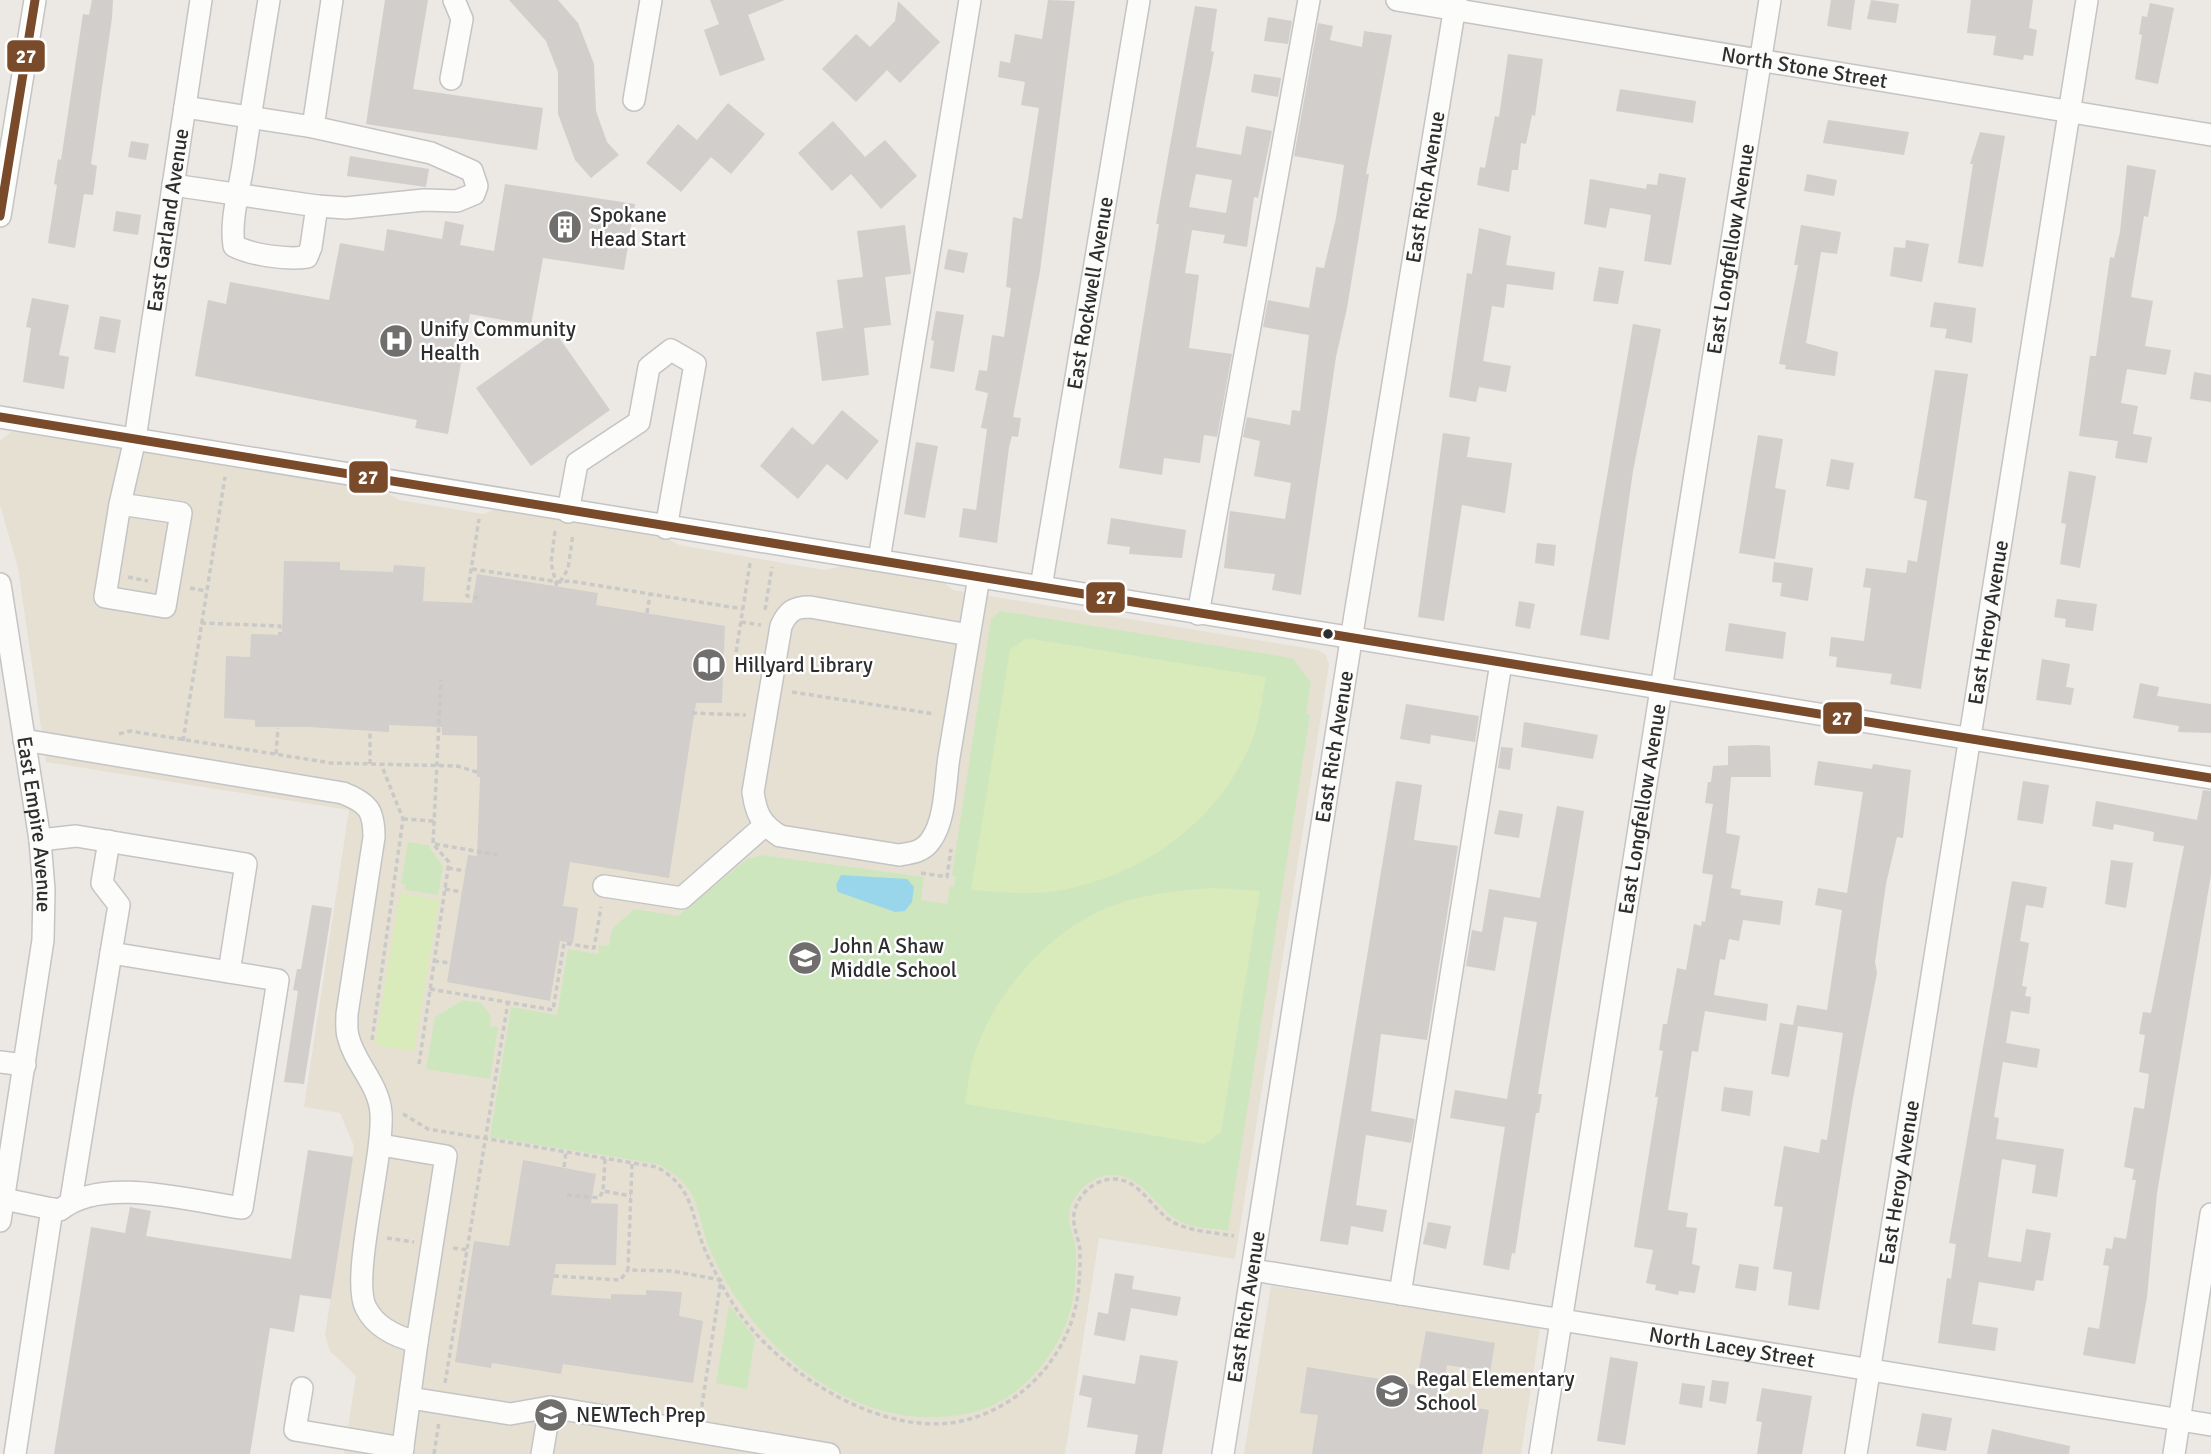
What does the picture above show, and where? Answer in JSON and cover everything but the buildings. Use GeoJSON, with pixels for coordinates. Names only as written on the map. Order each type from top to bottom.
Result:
{"type":"FeatureCollection","features":[{"type":"Feature","properties":{"kind":"street"},"geometry":{"type":"LineString","coordinates":[[0,216],[35,0]]}},
{"type":"Feature","properties":{"kind":"street","name":"East Garland Avenue"},"geometry":{"type":"LineString","coordinates":[[120,504],[181,513],[165,607],[105,597],[120,504],[135,439],[201,0]]}},
{"type":"Feature","properties":{"kind":"street"},"geometry":{"type":"LineString","coordinates":[[269,0],[232,233],[234,246],[243,250],[296,258],[307,257],[317,206]]}},
{"type":"Feature","properties":{"kind":"street"},"geometry":{"type":"LineString","coordinates":[[313,127],[332,0]]}},
{"type":"Feature","properties":{"kind":"street"},"geometry":{"type":"LineString","coordinates":[[451,79],[462,19],[454,0]]}},
{"type":"Feature","properties":{"kind":"street"},"geometry":{"type":"LineString","coordinates":[[634,100],[651,0]]}},
{"type":"Feature","properties":{"kind":"street"},"geometry":{"type":"LineString","coordinates":[[879,561],[970,0]]}},
{"type":"Feature","properties":{"kind":"street","name":"East Rockwell Avenue"},"geometry":{"type":"LineString","coordinates":[[1041,587],[1139,0]]}},
{"type":"Feature","properties":{"kind":"street"},"geometry":{"type":"LineString","coordinates":[[1198,614],[1309,0]]}},
{"type":"Feature","properties":{"kind":"street","name":"North Stone Street"},"geometry":{"type":"LineString","coordinates":[[1397,0],[1455,4],[2211,135]]}},
{"type":"Feature","properties":{"kind":"street","name":"East Longfellow Avenue"},"geometry":{"type":"LineString","coordinates":[[1540,1454],[1770,0]]}},
{"type":"Feature","properties":{"kind":"street","name":"East Heroy Avenue"},"geometry":{"type":"LineString","coordinates":[[1856,1454],[2087,0]]}},
{"type":"Feature","properties":{"kind":"street","name":"East Rich Avenue"},"geometry":{"type":"LineString","coordinates":[[1223,1454],[1351,638],[1455,4]]}},
{"type":"Feature","properties":{"kind":"street"},"geometry":{"type":"LineString","coordinates":[[173,185],[346,208],[424,200],[457,201],[474,194],[477,186],[472,171],[431,153],[313,127],[185,107]]}},
{"type":"Feature","properties":{"kind":"street"},"geometry":{"type":"LineString","coordinates":[[568,512],[577,463],[639,422],[649,367],[671,350],[695,364],[666,527]]}},
{"type":"Feature","properties":{"kind":"street"},"geometry":{"type":"LineString","coordinates":[[0,417],[2211,779]]}},
{"type":"Feature","properties":{"kind":"street"},"geometry":{"type":"LineString","coordinates":[[969,635],[798,607],[787,613],[781,625],[754,792],[755,810],[764,826],[780,836],[899,855],[918,852],[930,843],[937,830],[979,577]]}},
{"type":"Feature","properties":{"kind":"street","name":"East Empire Avenue"},"geometry":{"type":"LineString","coordinates":[[0,584],[40,841],[44,890],[43,940],[25,1065]]}},
{"type":"Feature","properties":{"kind":"street"},"geometry":{"type":"LineString","coordinates":[[1400,1294],[1501,663]]}},
{"type":"Feature","properties":{"kind":"street"},"geometry":{"type":"LineString","coordinates":[[24,740],[343,793],[361,800],[374,817],[374,837],[347,1014],[348,1036],[374,1086],[381,1111],[381,1145],[360,1284],[365,1308],[380,1326],[397,1337],[417,1342]]}},
{"type":"Feature","properties":{"kind":"street"},"geometry":{"type":"LineString","coordinates":[[604,886],[682,898],[764,826]]}},
{"type":"Feature","properties":{"kind":"street"},"geometry":{"type":"LineString","coordinates":[[40,841],[76,836],[246,864],[229,972]]}},
{"type":"Feature","properties":{"kind":"street"},"geometry":{"type":"LineString","coordinates":[[15,1454],[111,953],[118,905],[102,883],[109,841]]}},
{"type":"Feature","properties":{"kind":"street"},"geometry":{"type":"LineString","coordinates":[[4,1199],[62,1204],[123,1191],[242,1208],[278,980],[111,953]]}},
{"type":"Feature","properties":{"kind":"street"},"geometry":{"type":"LineString","coordinates":[[0,1062],[25,1065],[0,1222]]}},
{"type":"Feature","properties":{"kind":"street"},"geometry":{"type":"LineString","coordinates":[[302,1388],[295,1430],[402,1451],[446,1156],[381,1145]]}},
{"type":"Feature","properties":{"kind":"street"},"geometry":{"type":"LineString","coordinates":[[2174,1454],[2211,1214]]}},
{"type":"Feature","properties":{"kind":"street","name":"North Lacey Street"},"geometry":{"type":"LineString","coordinates":[[1253,1270],[2211,1425]]}},
{"type":"Feature","properties":{"kind":"street"},"geometry":{"type":"LineString","coordinates":[[410,1398],[510,1413],[550,1407],[829,1454]]}},
{"type":"Feature","properties":{"kind":"street"},"geometry":{"type":"LineString","coordinates":[[542,1454],[550,1407]]}},
{"type":"Feature","properties":{"kind":"path"},"geometry":{"type":"LineString","coordinates":[[183,741],[225,477]]}},
{"type":"Feature","properties":{"kind":"path"},"geometry":{"type":"LineString","coordinates":[[478,597],[467,596],[480,519]]}},
{"type":"Feature","properties":{"kind":"path"},"geometry":{"type":"LineString","coordinates":[[555,531],[551,563],[558,582]]}},
{"type":"Feature","properties":{"kind":"path"},"geometry":{"type":"LineString","coordinates":[[558,582],[568,569],[573,534]]}},
{"type":"Feature","properties":{"kind":"path"},"geometry":{"type":"LineString","coordinates":[[750,563],[735,659],[757,663]]}},
{"type":"Feature","properties":{"kind":"path"},"geometry":{"type":"LineString","coordinates":[[761,638],[772,567]]}},
{"type":"Feature","properties":{"kind":"path"},"geometry":{"type":"LineString","coordinates":[[471,569],[558,582],[570,581],[743,609]]}},
{"type":"Feature","properties":{"kind":"path"},"geometry":{"type":"LineString","coordinates":[[647,613],[650,594]]}},
{"type":"Feature","properties":{"kind":"path"},"geometry":{"type":"LineString","coordinates":[[741,622],[763,626]]}},
{"type":"Feature","properties":{"kind":"path"},"geometry":{"type":"LineString","coordinates":[[201,624],[280,626],[280,635]]}},
{"type":"Feature","properties":{"kind":"path"},"geometry":{"type":"LineString","coordinates":[[759,650],[753,685],[935,714]]}},
{"type":"Feature","properties":{"kind":"path"},"geometry":{"type":"LineString","coordinates":[[419,1064],[449,862],[433,844],[441,680]]}},
{"type":"Feature","properties":{"kind":"path"},"geometry":{"type":"LineString","coordinates":[[746,726],[750,705]]}},
{"type":"Feature","properties":{"kind":"path"},"geometry":{"type":"LineString","coordinates":[[692,713],[748,715]]}},
{"type":"Feature","properties":{"kind":"path"},"geometry":{"type":"LineString","coordinates":[[276,754],[278,728]]}},
{"type":"Feature","properties":{"kind":"path"},"geometry":{"type":"LineString","coordinates":[[108,737],[130,731],[331,763],[457,766],[477,772]]}},
{"type":"Feature","properties":{"kind":"path"},"geometry":{"type":"LineString","coordinates":[[370,732],[370,764]]}},
{"type":"Feature","properties":{"kind":"path"},"geometry":{"type":"LineString","coordinates":[[375,1051],[372,1041],[403,819],[381,764]]}},
{"type":"Feature","properties":{"kind":"path"},"geometry":{"type":"LineString","coordinates":[[403,819],[434,821]]}},
{"type":"Feature","properties":{"kind":"path"},"geometry":{"type":"LineString","coordinates":[[433,844],[498,855]]}},
{"type":"Feature","properties":{"kind":"path"},"geometry":{"type":"LineString","coordinates":[[915,872],[947,877],[952,846]]}},
{"type":"Feature","properties":{"kind":"path"},"geometry":{"type":"LineString","coordinates":[[448,868],[465,871]]}},
{"type":"Feature","properties":{"kind":"path"},"geometry":{"type":"LineString","coordinates":[[430,989],[553,1010],[564,943],[594,948],[604,886]]}},
{"type":"Feature","properties":{"kind":"path"},"geometry":{"type":"LineString","coordinates":[[445,890],[462,892]]}},
{"type":"Feature","properties":{"kind":"path"},"geometry":{"type":"LineString","coordinates":[[434,961],[450,963]]}},
{"type":"Feature","properties":{"kind":"path"},"geometry":{"type":"LineString","coordinates":[[434,1454],[508,1002]]}},
{"type":"Feature","properties":{"kind":"path"},"geometry":{"type":"LineString","coordinates":[[395,1106],[410,1121],[428,1129],[657,1167],[676,1178],[688,1195],[704,1248],[736,1307],[775,1353],[826,1391],[880,1415],[921,1424],[965,1420],[1004,1404],[1033,1383],[1056,1356],[1072,1320],[1079,1285],[1080,1250],[1073,1216],[1079,1197],[1095,1183],[1115,1179],[1133,1184],[1169,1219],[1188,1229],[1234,1236]]}},
{"type":"Feature","properties":{"kind":"path"},"geometry":{"type":"LineString","coordinates":[[564,1167],[566,1152]]}},
{"type":"Feature","properties":{"kind":"path"},"geometry":{"type":"LineString","coordinates":[[567,1195],[598,1198],[603,1191],[605,1159]]}},
{"type":"Feature","properties":{"kind":"path"},"geometry":{"type":"LineString","coordinates":[[554,1276],[620,1280],[628,1270],[632,1164]]}},
{"type":"Feature","properties":{"kind":"path"},"geometry":{"type":"LineString","coordinates":[[603,1191],[631,1195]]}},
{"type":"Feature","properties":{"kind":"path"},"geometry":{"type":"LineString","coordinates":[[628,1270],[672,1271],[721,1280]]}},
{"type":"Feature","properties":{"kind":"path"},"geometry":{"type":"LineString","coordinates":[[698,1431],[721,1280]]}},
{"type":"Feature","properties":{"kind":"shaded area","name":"John A Shaw Middle School"},"geometry":{"type":"Polygon","coordinates":[[[27,430],[381,489],[399,500],[483,514],[499,508],[661,534],[679,545],[824,570],[846,565],[939,578],[953,590],[1318,650],[1326,655],[1329,665],[1235,1259],[1099,1238],[1065,1454],[344,1454],[356,1376],[330,1351],[325,1335],[354,1146],[340,1113],[304,1107],[349,810],[46,762],[18,568],[0,505],[0,441],[11,432],[27,430]]]}},
{"type":"Feature","properties":{"kind":"shaded area","name":"Regal Elementary School"},"geometry":{"type":"Polygon","coordinates":[[[1271,1286],[1540,1328],[1521,1454],[1244,1454],[1271,1286]]]}},
{"type":"Feature","properties":{"kind":"green space"},"geometry":{"type":"Polygon","coordinates":[[[1000,611],[1292,658],[1311,682],[1306,714],[1310,715],[1228,1231],[1181,1222],[1142,1187],[1125,1177],[1105,1176],[1090,1182],[1077,1194],[1070,1210],[1069,1221],[1076,1258],[1072,1303],[1066,1324],[1044,1364],[1011,1395],[991,1406],[970,1413],[929,1417],[889,1412],[851,1399],[815,1379],[783,1354],[755,1323],[731,1290],[712,1254],[690,1192],[672,1173],[657,1164],[490,1137],[511,1007],[557,1015],[568,949],[598,954],[599,945],[609,946],[612,929],[634,909],[678,916],[747,859],[762,855],[924,877],[921,900],[947,904],[950,886],[954,887],[956,877],[952,875],[991,619],[1000,611]]]}},
{"type":"Feature","properties":{"kind":"green space"},"geometry":{"type":"Polygon","coordinates":[[[1026,638],[1266,677],[1258,721],[1240,765],[1223,792],[1178,838],[1152,856],[1124,871],[1062,890],[1028,893],[971,890],[1010,650],[1026,638]]]}},
{"type":"Feature","properties":{"kind":"green space"},"geometry":{"type":"Polygon","coordinates":[[[408,842],[428,845],[443,867],[438,895],[405,890],[406,885],[401,884],[408,842]]]}},
{"type":"Feature","properties":{"kind":"green space"},"geometry":{"type":"Polygon","coordinates":[[[1215,888],[1260,891],[1221,1132],[1205,1144],[965,1104],[973,1060],[987,1024],[1015,980],[1053,941],[1096,913],[1120,903],[1167,892],[1215,888]]]}},
{"type":"Feature","properties":{"kind":"green space"},"geometry":{"type":"Polygon","coordinates":[[[400,893],[439,900],[414,1051],[375,1045],[400,893]]]}},
{"type":"Feature","properties":{"kind":"green space"},"geometry":{"type":"Polygon","coordinates":[[[463,1000],[481,1003],[491,1016],[490,1026],[498,1027],[490,1079],[426,1069],[435,1017],[463,1000]]]}},
{"type":"Feature","properties":{"kind":"green space"},"geometry":{"type":"Polygon","coordinates":[[[729,1305],[755,1338],[747,1389],[716,1383],[729,1305]]]}},
{"type":"Feature","properties":{"kind":"water"},"geometry":{"type":"Polygon","coordinates":[[[841,875],[907,879],[914,887],[912,902],[905,911],[895,912],[838,892],[836,885],[841,875]]]}},
{"type":"Feature","properties":{"kind":"transit line","name":"27"},"geometry":{"type":"LineString","coordinates":[[0,216],[35,0]]}},
{"type":"Feature","properties":{"kind":"transit line","name":"27"},"geometry":{"type":"LineString","coordinates":[[0,417],[2211,778]]}},
{"type":"Feature","properties":{"kind":"place","name":"Spokane Head Start"},"geometry":{"type":"Point","coordinates":[565,227]}},
{"type":"Feature","properties":{"kind":"place","name":"Unify Community Health"},"geometry":{"type":"Point","coordinates":[396,341]}},
{"type":"Feature","properties":{"kind":"place","name":"Hillyard Library"},"geometry":{"type":"Point","coordinates":[709,665]}},
{"type":"Feature","properties":{"kind":"place","name":"John A Shaw Middle School"},"geometry":{"type":"Point","coordinates":[805,958]}},
{"type":"Feature","properties":{"kind":"place","name":"Regal Elementary School"},"geometry":{"type":"Point","coordinates":[1392,1391]}},
{"type":"Feature","properties":{"kind":"place","name":"NEWTech Prep"},"geometry":{"type":"Point","coordinates":[551,1415]}}]}
